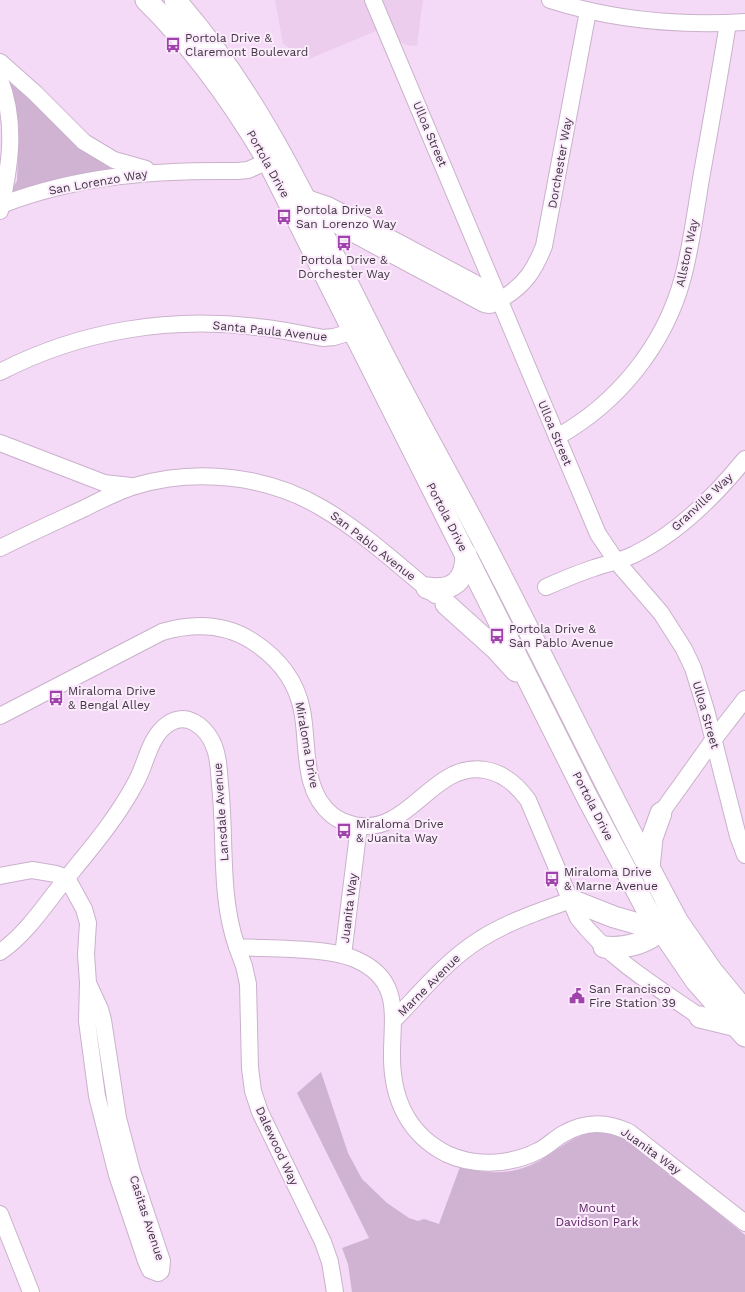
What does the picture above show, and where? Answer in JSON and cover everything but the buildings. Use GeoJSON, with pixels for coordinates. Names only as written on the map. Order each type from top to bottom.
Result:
{"type":"FeatureCollection","features":[{"type":"Feature","properties":{"kind":"main road","name":"Portola Drive"},"geometry":{"type":"LineString","coordinates":[[175,0],[216,49],[246,92],[304,197],[379,346],[509,591],[666,900],[741,1024]]}},
{"type":"Feature","properties":{"kind":"main road","name":"Portola Drive"},"geometry":{"type":"LineString","coordinates":[[149,1],[216,81],[268,162],[540,703],[645,906],[696,981],[741,1024]]}},
{"type":"Feature","properties":{"kind":"main road"},"geometry":{"type":"LineString","coordinates":[[427,588],[443,589],[456,583],[462,577],[465,570],[466,554]]}},
{"type":"Feature","properties":{"kind":"main road"},"geometry":{"type":"LineString","coordinates":[[446,604],[467,610],[509,591]]}},
{"type":"Feature","properties":{"kind":"main road"},"geometry":{"type":"LineString","coordinates":[[446,604],[507,660],[540,703]]}},
{"type":"Feature","properties":{"kind":"main road"},"geometry":{"type":"LineString","coordinates":[[623,816],[627,822],[640,826],[653,821],[661,813]]}},
{"type":"Feature","properties":{"kind":"main road"},"geometry":{"type":"LineString","coordinates":[[650,868],[652,838],[661,813]]}},
{"type":"Feature","properties":{"kind":"main road"},"geometry":{"type":"LineString","coordinates":[[572,900],[614,917],[661,929],[693,945]]}},
{"type":"Feature","properties":{"kind":"main road"},"geometry":{"type":"LineString","coordinates":[[604,948],[620,948],[633,944],[651,936],[661,929],[665,924],[668,914],[666,900]]}},
{"type":"Feature","properties":{"kind":"main road"},"geometry":{"type":"LineString","coordinates":[[700,1017],[741,1024]]}},
{"type":"Feature","properties":{"kind":"street","name":"Ulloa Street"},"geometry":{"type":"LineString","coordinates":[[373,0],[598,534],[617,562],[661,613],[684,649],[700,688],[738,836],[745,855]]}},
{"type":"Feature","properties":{"kind":"street"},"geometry":{"type":"LineString","coordinates":[[550,0],[588,11],[657,21],[745,22]]}},
{"type":"Feature","properties":{"kind":"street","name":"Dorchester Way"},"geometry":{"type":"LineString","coordinates":[[317,222],[333,223],[482,303],[492,305],[515,290],[528,278],[544,246],[588,11]]}},
{"type":"Feature","properties":{"kind":"street","name":"Allston Way"},"geometry":{"type":"LineString","coordinates":[[557,437],[590,416],[633,374],[658,337],[676,298],[688,255],[728,23]]}},
{"type":"Feature","properties":{"kind":"street"},"geometry":{"type":"LineString","coordinates":[[0,62],[35,93],[84,142],[97,151],[132,166],[166,171]]}},
{"type":"Feature","properties":{"kind":"street"},"geometry":{"type":"LineString","coordinates":[[0,80],[10,112],[11,132],[10,154],[1,208]]}},
{"type":"Feature","properties":{"kind":"street","name":"San Lorenzo Way"},"geometry":{"type":"LineString","coordinates":[[1,208],[41,192],[88,181],[138,173],[166,171],[248,170],[268,162]]}},
{"type":"Feature","properties":{"kind":"street"},"geometry":{"type":"LineString","coordinates":[[304,197],[328,205],[473,282],[500,299]]}},
{"type":"Feature","properties":{"kind":"street","name":"Santa Paula Avenue"},"geometry":{"type":"LineString","coordinates":[[0,372],[38,354],[62,345],[109,332],[143,327],[184,324],[257,326],[323,338],[334,338],[354,331]]}},
{"type":"Feature","properties":{"kind":"street"},"geometry":{"type":"LineString","coordinates":[[0,443],[104,483],[134,486]]}},
{"type":"Feature","properties":{"kind":"street","name":"Granville Way"},"geometry":{"type":"LineString","coordinates":[[546,587],[594,568],[617,562],[652,544],[687,518],[721,487],[745,459]]}},
{"type":"Feature","properties":{"kind":"street","name":"San Pablo Avenue"},"geometry":{"type":"LineString","coordinates":[[0,548],[134,486],[176,478],[219,476],[253,482],[280,489],[321,507],[341,520],[446,604]]}},
{"type":"Feature","properties":{"kind":"street","name":"Miraloma Drive"},"geometry":{"type":"LineString","coordinates":[[0,716],[162,632],[179,627],[197,625],[214,626],[232,631],[247,637],[277,660],[297,691],[302,710],[310,776],[314,790],[321,804],[332,815],[345,823],[359,826],[374,826],[388,822],[402,814],[442,781],[467,770],[480,769],[494,772],[507,778],[519,787],[528,800],[572,900],[578,918],[604,948]]}},
{"type":"Feature","properties":{"kind":"street"},"geometry":{"type":"LineString","coordinates":[[661,813],[714,739],[745,699]]}},
{"type":"Feature","properties":{"kind":"street","name":"Lansdale Avenue"},"geometry":{"type":"LineString","coordinates":[[0,952],[29,926],[122,806],[136,782],[155,738],[163,728],[172,722],[183,720],[194,721],[204,728],[216,751],[222,805],[227,912],[237,947]]}},
{"type":"Feature","properties":{"kind":"street","name":"Juanita Way"},"geometry":{"type":"LineString","coordinates":[[359,826],[343,955],[369,967],[380,977],[389,991],[394,1020],[392,1058],[393,1079],[397,1099],[405,1116],[416,1132],[447,1154],[466,1160],[502,1162],[521,1158],[539,1150],[575,1128],[602,1123],[616,1125],[629,1132],[743,1218]]}},
{"type":"Feature","properties":{"kind":"street"},"geometry":{"type":"LineString","coordinates":[[0,876],[32,870],[56,874],[67,878]]}},
{"type":"Feature","properties":{"kind":"street","name":"Casitas Avenue"},"geometry":{"type":"LineString","coordinates":[[67,878],[78,896],[88,923],[86,969],[88,983],[87,1021],[102,1122],[119,1182],[146,1261],[150,1270],[158,1273],[163,1266],[162,1261],[132,1171],[119,1125],[103,1020],[100,1008],[88,983]]}},
{"type":"Feature","properties":{"kind":"street","name":"Marne Avenue"},"geometry":{"type":"LineString","coordinates":[[394,1020],[446,966],[478,940],[516,921],[572,900]]}},
{"type":"Feature","properties":{"kind":"street"},"geometry":{"type":"LineString","coordinates":[[237,947],[343,955]]}},
{"type":"Feature","properties":{"kind":"street","name":"Dalewood Way"},"geometry":{"type":"LineString","coordinates":[[237,947],[244,966],[248,984],[248,1046],[253,1091],[260,1112],[322,1242],[330,1262],[336,1292]]}},
{"type":"Feature","properties":{"kind":"street"},"geometry":{"type":"LineString","coordinates":[[604,948],[635,972],[700,1017]]}},
{"type":"Feature","properties":{"kind":"street"},"geometry":{"type":"LineString","coordinates":[[0,1214],[31,1292]]}},
{"type":"Feature","properties":{"kind":"shaded area"},"geometry":{"type":"Polygon","coordinates":[[[275,0],[423,0],[417,46],[406,45],[376,31],[309,59],[292,56],[288,47],[283,44],[275,0]]]}},
{"type":"Feature","properties":{"kind":"green space"},"geometry":{"type":"Polygon","coordinates":[[[10,81],[115,168],[14,192],[12,189],[17,181],[19,127],[10,81]]]}},
{"type":"Feature","properties":{"kind":"green space","name":"Mount Davidson Park"},"geometry":{"type":"Polygon","coordinates":[[[321,1072],[348,1153],[362,1179],[387,1203],[409,1218],[418,1221],[424,1219],[439,1224],[460,1167],[476,1171],[493,1172],[518,1170],[536,1163],[565,1144],[585,1134],[607,1132],[627,1139],[745,1235],[745,1292],[352,1292],[348,1264],[342,1248],[369,1238],[297,1093],[321,1072]]]}},
{"type":"Feature","properties":{"kind":"place","name":"Portola Drive & Claremont Boulevard"},"geometry":{"type":"Point","coordinates":[173,45]}},
{"type":"Feature","properties":{"kind":"place","name":"Portola Drive & San Lorenzo Way"},"geometry":{"type":"Point","coordinates":[284,217]}},
{"type":"Feature","properties":{"kind":"place","name":"Portola Drive & Dorchester Way"},"geometry":{"type":"Point","coordinates":[344,243]}},
{"type":"Feature","properties":{"kind":"place","name":"Portola Drive & San Pablo Avenue"},"geometry":{"type":"Point","coordinates":[497,636]}},
{"type":"Feature","properties":{"kind":"place","name":"Miraloma Drive & Bengal Alley"},"geometry":{"type":"Point","coordinates":[56,698]}},
{"type":"Feature","properties":{"kind":"place","name":"Miraloma Drive & Juanita Way"},"geometry":{"type":"Point","coordinates":[344,831]}},
{"type":"Feature","properties":{"kind":"place","name":"Miraloma Drive & Marne Avenue"},"geometry":{"type":"Point","coordinates":[552,879]}},
{"type":"Feature","properties":{"kind":"place","name":"San Francisco Fire Station 39"},"geometry":{"type":"Point","coordinates":[577,996]}}]}
